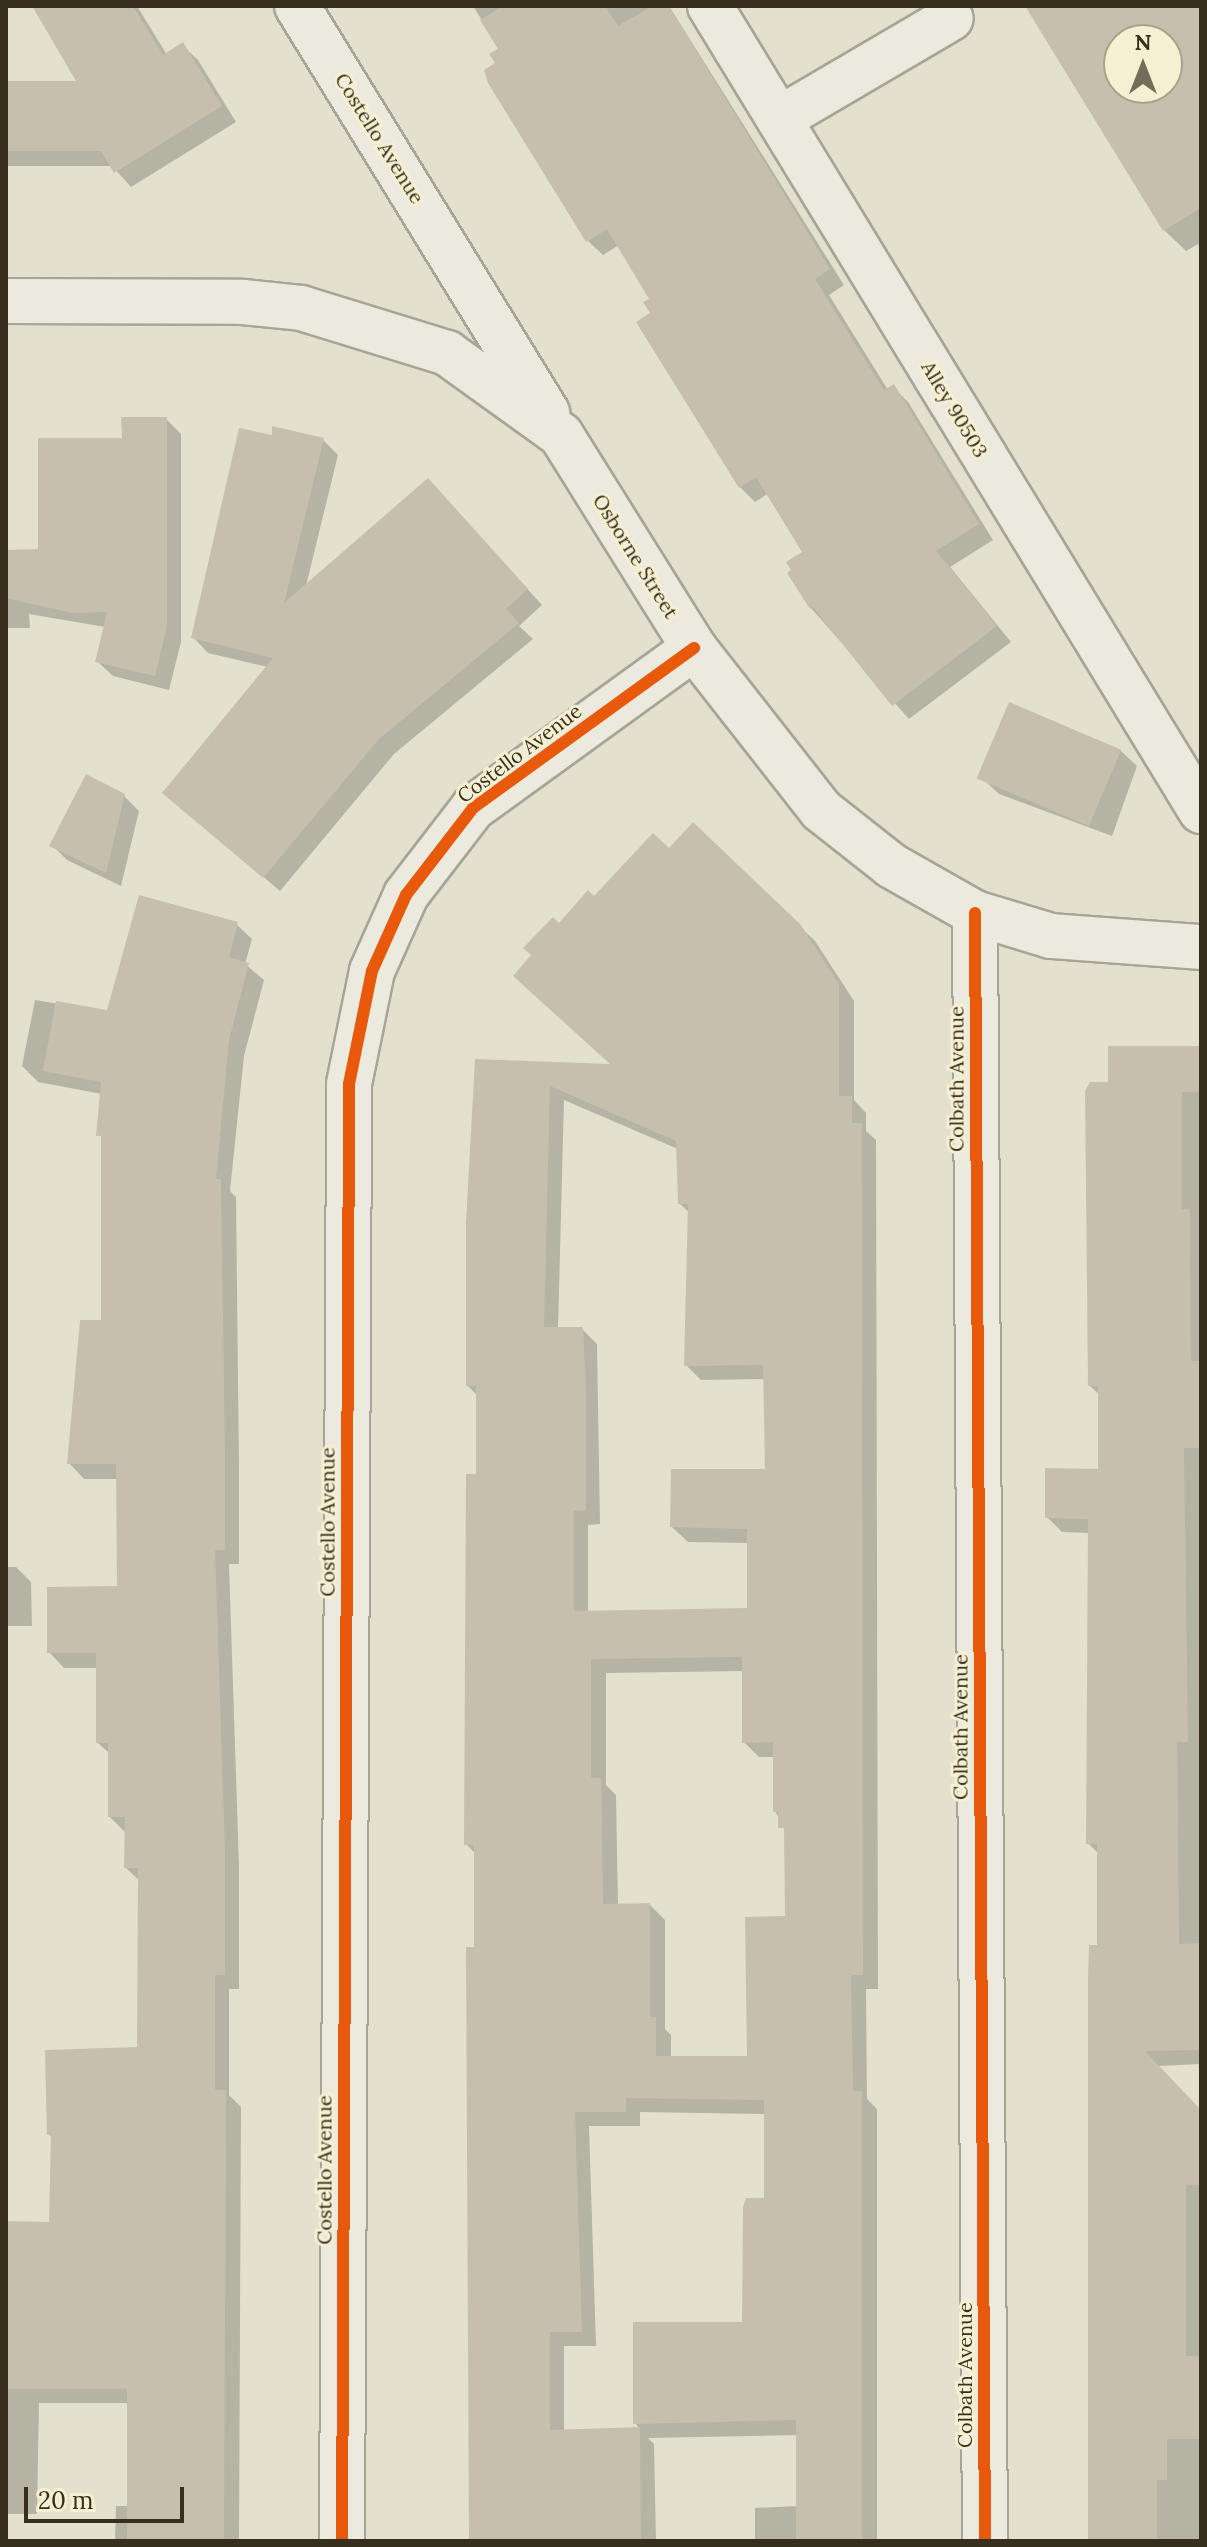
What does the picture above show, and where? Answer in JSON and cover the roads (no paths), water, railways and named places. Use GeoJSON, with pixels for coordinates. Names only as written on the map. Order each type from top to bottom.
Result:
{"type":"FeatureCollection","features":[{"type":"Feature","properties":{"kind":"street","name":"Costello Avenue"},"geometry":{"type":"LineString","coordinates":[[297,6],[561,435]]}},
{"type":"Feature","properties":{"kind":"street","name":"Alley 90503"},"geometry":{"type":"LineString","coordinates":[[710,6],[1201,811]]}},
{"type":"Feature","properties":{"kind":"street"},"geometry":{"type":"LineString","coordinates":[[779,119],[951,18]]}},
{"type":"Feature","properties":{"kind":"street","name":"Osborne Street"},"geometry":{"type":"LineString","coordinates":[[6,301],[243,302],[301,308],[447,353],[561,435],[694,648],[821,810],[892,866],[975,913],[1051,936],[1201,947]]}},
{"type":"Feature","properties":{"kind":"street","name":"Costello Avenue"},"geometry":{"type":"LineString","coordinates":[[342,2541],[349,1084],[372,971],[406,895],[473,808],[694,648]]}},
{"type":"Feature","properties":{"kind":"street","name":"Colbath Avenue"},"geometry":{"type":"LineString","coordinates":[[975,913],[985,2541]]}}]}
